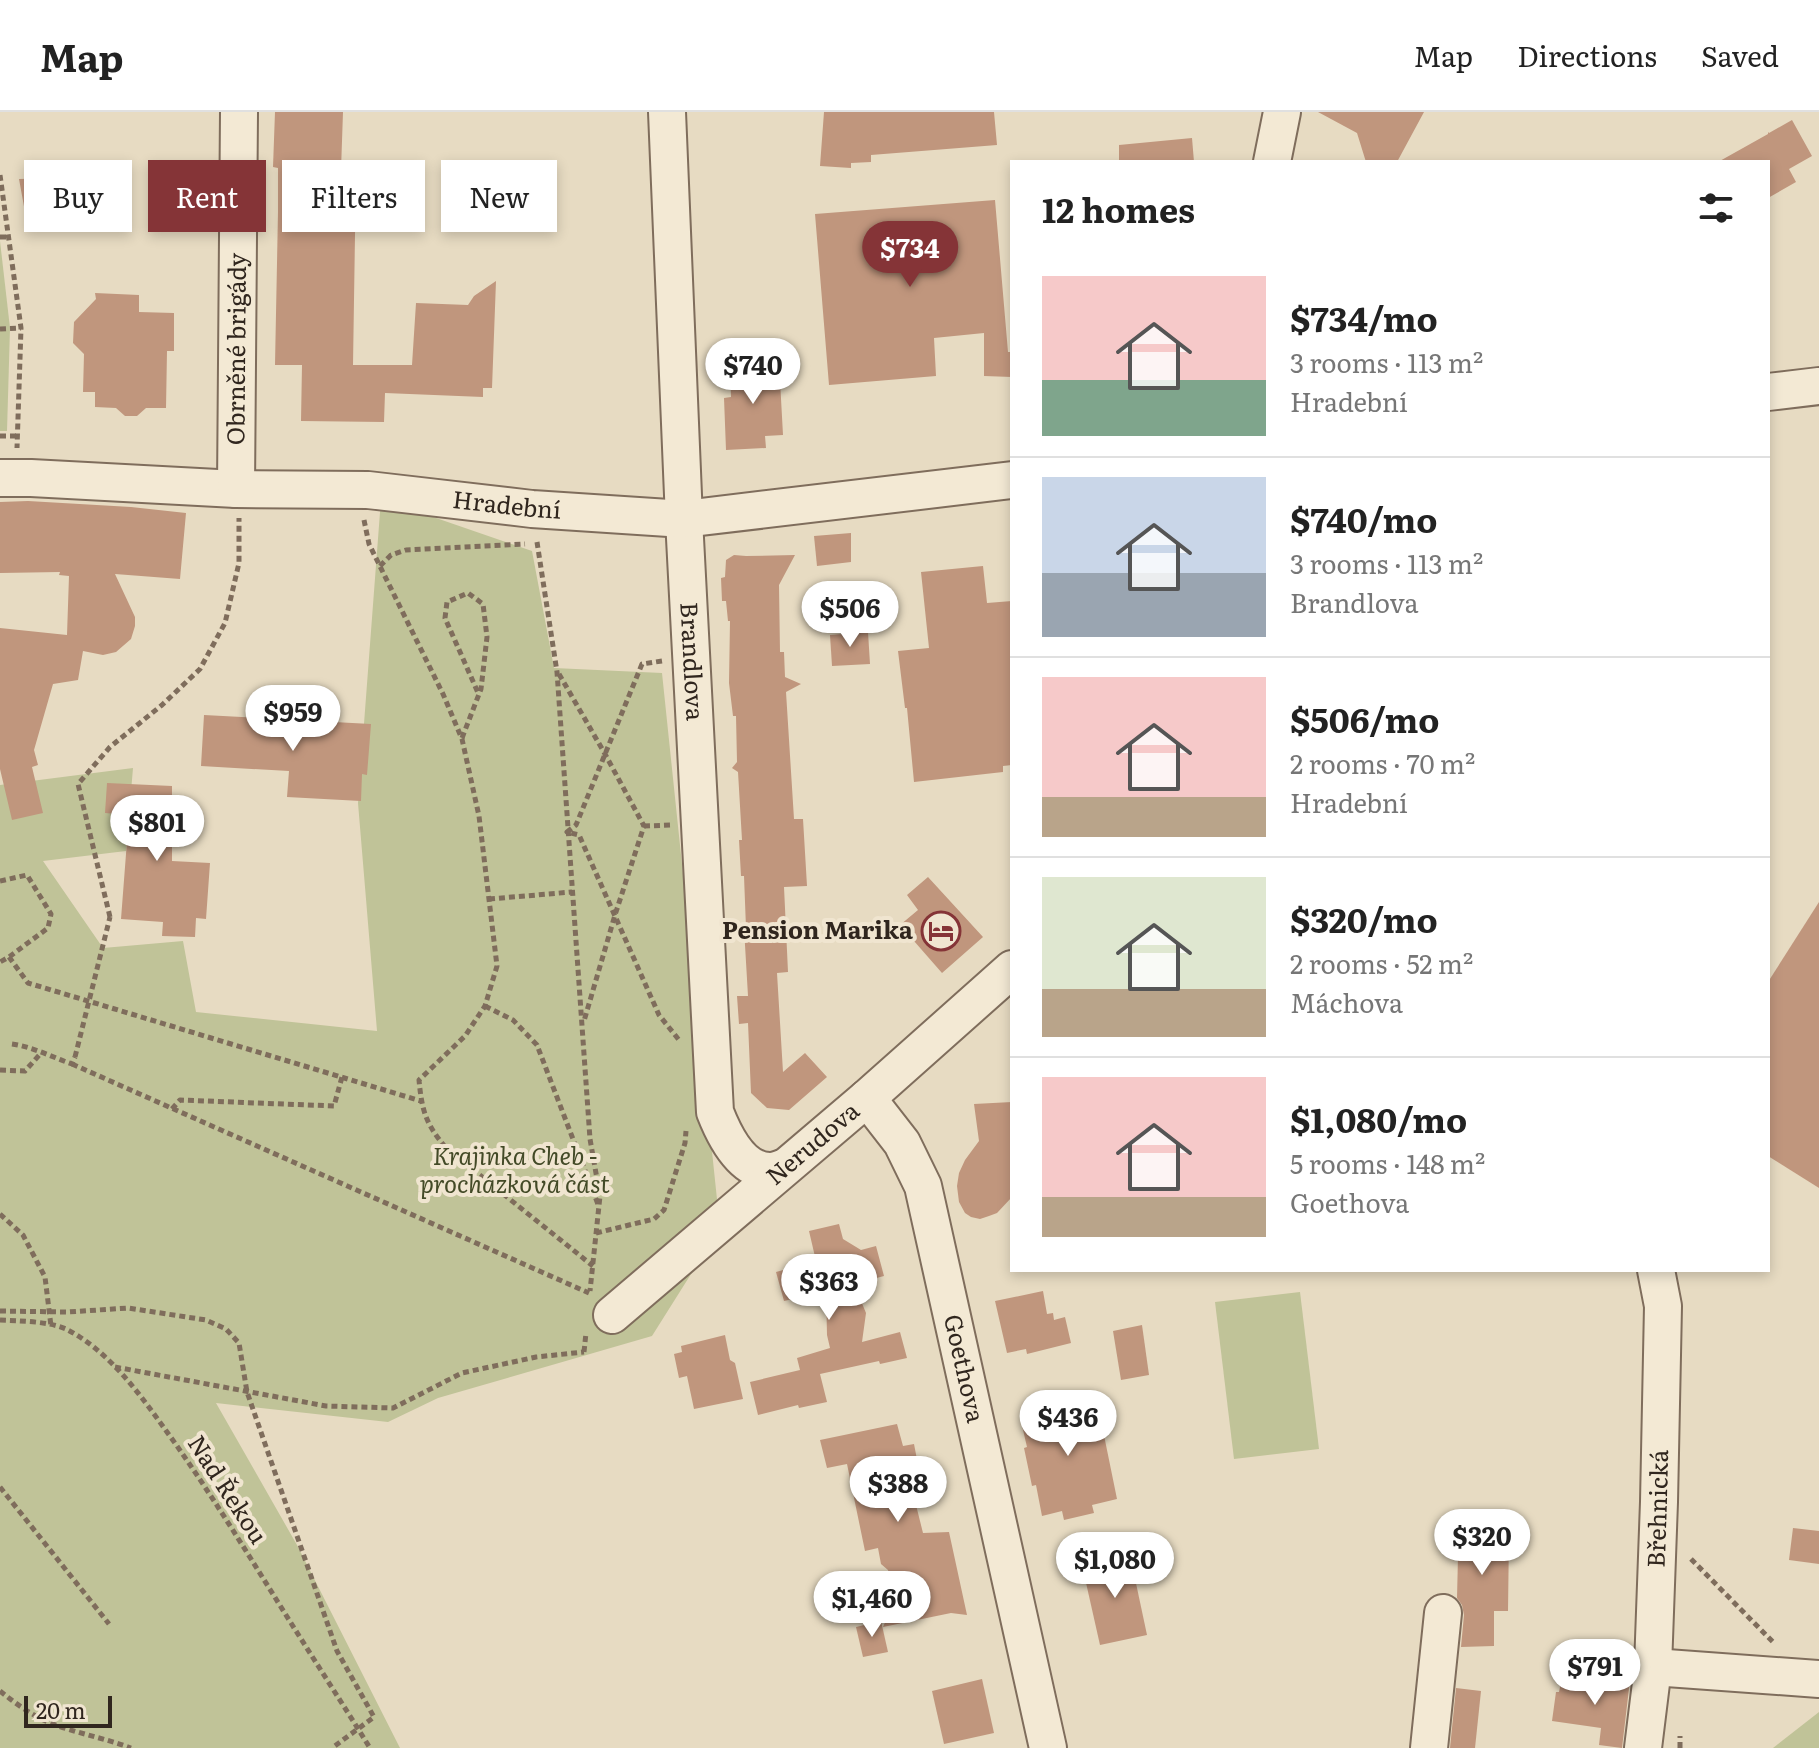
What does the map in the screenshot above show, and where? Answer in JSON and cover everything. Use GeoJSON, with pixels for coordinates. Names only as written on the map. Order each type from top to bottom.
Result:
{"type":"FeatureCollection","features":[{"type":"Feature","properties":{"kind":"street","name":"Obrněné brigády"},"geometry":{"type":"LineString","coordinates":[[236,489],[239,112]]}},
{"type":"Feature","properties":{"kind":"street","name":"Brandlova"},"geometry":{"type":"LineString","coordinates":[[667,112],[684,519],[715,1112],[724,1134],[750,1165],[770,1171],[783,1168]]}},
{"type":"Feature","properties":{"kind":"street"},"geometry":{"type":"LineString","coordinates":[[1272,160],[1282,112]]}},
{"type":"Feature","properties":{"kind":"street"},"geometry":{"type":"LineString","coordinates":[[1770,392],[1819,386]]}},
{"type":"Feature","properties":{"kind":"street","name":"Hradební"},"geometry":{"type":"LineString","coordinates":[[16,478],[236,489],[368,490],[535,526],[684,519],[1010,480]]}},
{"type":"Feature","properties":{"kind":"street","name":"Nerudova"},"geometry":{"type":"LineString","coordinates":[[600,1319],[867,1098],[1010,971]]}},
{"type":"Feature","properties":{"kind":"street","name":"Goethova"},"geometry":{"type":"LineString","coordinates":[[867,1098],[902,1143],[923,1186],[1048,1748]]}},
{"type":"Feature","properties":{"kind":"street","name":"Břehnická"},"geometry":{"type":"LineString","coordinates":[[1643,1748],[1653,1667],[1663,1306],[1656,1272]]}},
{"type":"Feature","properties":{"kind":"street"},"geometry":{"type":"LineString","coordinates":[[1429,1748],[1443,1613]]}},
{"type":"Feature","properties":{"kind":"street"},"geometry":{"type":"LineString","coordinates":[[1653,1667],[1814,1679]]}},
{"type":"Feature","properties":{"kind":"path"},"geometry":{"type":"LineString","coordinates":[[0,175],[21,328],[16,478]]}},
{"type":"Feature","properties":{"kind":"path"},"geometry":{"type":"LineString","coordinates":[[0,237],[9,237]]}},
{"type":"Feature","properties":{"kind":"path"},"geometry":{"type":"LineString","coordinates":[[0,329],[21,328]]}},
{"type":"Feature","properties":{"kind":"path"},"geometry":{"type":"LineString","coordinates":[[0,436],[18,436]]}},
{"type":"Feature","properties":{"kind":"path"},"geometry":{"type":"LineString","coordinates":[[74,1060],[110,917],[78,784],[110,747],[200,669],[225,623],[239,563],[236,489]]}},
{"type":"Feature","properties":{"kind":"path"},"geometry":{"type":"LineString","coordinates":[[368,490],[364,521],[369,544],[462,739],[479,816],[497,966],[485,1006],[465,1036],[419,1080],[421,1101],[430,1128],[446,1148],[593,1266]]}},
{"type":"Feature","properties":{"kind":"path"},"geometry":{"type":"LineString","coordinates":[[12,1044],[74,1060],[172,1109],[590,1293],[600,1196],[590,1139],[557,672],[535,526],[406,550],[391,555],[380,566]]}},
{"type":"Feature","properties":{"kind":"path"},"geometry":{"type":"LineString","coordinates":[[462,739],[479,695],[481,689],[487,637],[483,604],[468,593],[447,602],[445,618],[479,695]]}},
{"type":"Feature","properties":{"kind":"path"},"geometry":{"type":"LineString","coordinates":[[567,832],[576,825],[642,664],[692,656]]}},
{"type":"Feature","properties":{"kind":"path"},"geometry":{"type":"LineString","coordinates":[[557,672],[644,826],[583,1025]]}},
{"type":"Feature","properties":{"kind":"path"},"geometry":{"type":"LineString","coordinates":[[567,832],[579,835],[659,1015],[684,1046],[713,1047]]}},
{"type":"Feature","properties":{"kind":"path"},"geometry":{"type":"LineString","coordinates":[[0,881],[27,875],[51,914],[48,928],[0,962]]}},
{"type":"Feature","properties":{"kind":"path"},"geometry":{"type":"LineString","coordinates":[[489,899],[572,892]]}},
{"type":"Feature","properties":{"kind":"path"},"geometry":{"type":"LineString","coordinates":[[9,957],[28,983],[421,1101]]}},
{"type":"Feature","properties":{"kind":"path"},"geometry":{"type":"LineString","coordinates":[[485,1006],[513,1020],[537,1045],[599,1207]]}},
{"type":"Feature","properties":{"kind":"path"},"geometry":{"type":"LineString","coordinates":[[0,1070],[25,1071],[41,1053]]}},
{"type":"Feature","properties":{"kind":"path"},"geometry":{"type":"LineString","coordinates":[[172,1109],[180,1100],[334,1106],[342,1077]]}},
{"type":"Feature","properties":{"kind":"path"},"geometry":{"type":"LineString","coordinates":[[596,1233],[654,1219],[664,1210],[685,1143],[686,1129]]}},
{"type":"Feature","properties":{"kind":"path"},"geometry":{"type":"LineString","coordinates":[[0,1214],[23,1235],[45,1277],[51,1326]]}},
{"type":"Feature","properties":{"kind":"path"},"geometry":{"type":"LineString","coordinates":[[0,1311],[68,1312],[128,1308],[206,1320],[226,1329],[239,1343],[247,1392],[337,1651],[374,1717],[332,1748]]}},
{"type":"Feature","properties":{"kind":"path"},"geometry":{"type":"LineString","coordinates":[[115,1367],[326,1406],[393,1408],[462,1373],[536,1357],[584,1352],[600,1319]]}},
{"type":"Feature","properties":{"kind":"path","name":"Nad Řekou"},"geometry":{"type":"LineString","coordinates":[[0,1320],[28,1321],[63,1328],[89,1344],[115,1367],[146,1403],[200,1477],[370,1748]]}},
{"type":"Feature","properties":{"kind":"path"},"geometry":{"type":"LineString","coordinates":[[0,1487],[109,1624]]}},
{"type":"Feature","properties":{"kind":"path"},"geometry":{"type":"LineString","coordinates":[[1691,1559],[1814,1679]]}},
{"type":"Feature","properties":{"kind":"path"},"geometry":{"type":"LineString","coordinates":[[0,1691],[22,1709],[49,1722],[131,1748]]}},
{"type":"Feature","properties":{"kind":"green space"},"geometry":{"type":"Polygon","coordinates":[[[0,241],[10,328],[7,431],[0,431],[0,241]]]}},
{"type":"Feature","properties":{"kind":"green space","name":"Krajinka Cheb - procházková část"},"geometry":{"type":"Polygon","coordinates":[[[381,499],[532,551],[554,668],[662,673],[720,1228],[652,1336],[438,1398],[388,1422],[216,1403],[297,1545],[400,1748],[0,1748],[0,785],[133,768],[126,851],[43,861],[103,948],[183,941],[196,1012],[377,1031],[358,803],[381,499]]]}},
{"type":"Feature","properties":{"kind":"green space"},"geometry":{"type":"Polygon","coordinates":[[[1300,1292],[1319,1449],[1234,1459],[1215,1302],[1300,1292]]]}},
{"type":"Feature","properties":{"kind":"green space"},"geometry":{"type":"Polygon","coordinates":[[[1819,1712],[1819,1748],[1773,1748],[1819,1712]]]}},
{"type":"Feature","properties":{"kind":"building"},"geometry":{"type":"Polygon","coordinates":[[[275,112],[343,112],[341,160],[282,160],[282,232],[355,232],[353,365],[412,365],[416,303],[468,305],[474,296],[496,281],[492,388],[483,388],[483,397],[385,393],[384,422],[301,421],[302,365],[275,365],[278,168],[273,167],[275,112]]]}},
{"type":"Feature","properties":{"kind":"building"},"geometry":{"type":"Polygon","coordinates":[[[824,112],[994,112],[997,145],[871,155],[871,162],[851,163],[851,168],[820,166],[824,112]]]}},
{"type":"Feature","properties":{"kind":"building"},"geometry":{"type":"Polygon","coordinates":[[[1318,112],[1424,112],[1398,160],[1365,160],[1357,133],[1318,112]]]}},
{"type":"Feature","properties":{"kind":"building"},"geometry":{"type":"Polygon","coordinates":[[[1792,120],[1812,156],[1789,169],[1796,182],[1770,197],[1770,160],[1722,160],[1792,120]]]}},
{"type":"Feature","properties":{"kind":"building"},"geometry":{"type":"Polygon","coordinates":[[[1192,138],[1194,160],[1119,160],[1119,145],[1192,138]]]}},
{"type":"Feature","properties":{"kind":"building"},"geometry":{"type":"Polygon","coordinates":[[[19,179],[24,179],[24,206],[19,179]]]}},
{"type":"Feature","properties":{"kind":"building"},"geometry":{"type":"Polygon","coordinates":[[[995,200],[1010,377],[984,376],[984,333],[934,338],[936,376],[829,385],[815,214],[995,200]]]}},
{"type":"Feature","properties":{"kind":"building"},"geometry":{"type":"Polygon","coordinates":[[[95,293],[139,295],[139,312],[174,313],[174,351],[167,351],[166,408],[146,408],[137,416],[125,416],[116,408],[95,407],[95,392],[83,392],[84,354],[73,343],[74,322],[96,299],[95,293]]]}},
{"type":"Feature","properties":{"kind":"building"},"geometry":{"type":"Polygon","coordinates":[[[779,362],[783,435],[765,436],[766,448],[726,450],[724,398],[731,397],[730,365],[779,362]]]}},
{"type":"Feature","properties":{"kind":"building"},"geometry":{"type":"Polygon","coordinates":[[[28,501],[186,513],[180,579],[115,574],[135,617],[131,639],[116,652],[103,655],[83,651],[78,680],[53,684],[34,750],[38,765],[32,767],[43,813],[12,820],[0,769],[0,628],[67,635],[69,576],[59,575],[60,572],[0,573],[0,502],[28,501]]]}},
{"type":"Feature","properties":{"kind":"building"},"geometry":{"type":"Polygon","coordinates":[[[851,533],[851,562],[817,566],[814,536],[851,533]]]}},
{"type":"Feature","properties":{"kind":"building"},"geometry":{"type":"Polygon","coordinates":[[[734,555],[795,555],[779,585],[780,652],[784,652],[785,677],[801,684],[786,692],[794,819],[803,819],[807,886],[784,887],[788,972],[777,973],[783,1072],[805,1053],[827,1077],[789,1110],[767,1108],[751,1093],[748,1023],[739,1024],[737,996],[748,996],[744,876],[741,876],[738,772],[732,768],[737,762],[736,716],[733,716],[729,683],[730,621],[726,601],[722,601],[721,578],[725,577],[726,560],[734,555]]]}},
{"type":"Feature","properties":{"kind":"building"},"geometry":{"type":"Polygon","coordinates":[[[983,566],[987,603],[1010,601],[1010,765],[1003,766],[1003,772],[914,782],[898,651],[929,648],[921,572],[983,566]]]}},
{"type":"Feature","properties":{"kind":"building"},"geometry":{"type":"Polygon","coordinates":[[[868,632],[870,664],[832,666],[830,635],[868,632]]]}},
{"type":"Feature","properties":{"kind":"building"},"geometry":{"type":"Polygon","coordinates":[[[204,715],[371,724],[367,775],[362,774],[361,801],[287,797],[289,771],[201,766],[204,715]]]}},
{"type":"Feature","properties":{"kind":"building"},"geometry":{"type":"Polygon","coordinates":[[[107,783],[172,786],[172,861],[210,863],[206,919],[196,918],[195,937],[162,936],[163,922],[121,919],[129,815],[105,813],[107,783]]]}},
{"type":"Feature","properties":{"kind":"building","name":"Pension Marika"},"geometry":{"type":"Polygon","coordinates":[[[928,877],[983,937],[942,973],[900,925],[918,910],[907,895],[928,877]]]}},
{"type":"Feature","properties":{"kind":"building"},"geometry":{"type":"Polygon","coordinates":[[[1819,902],[1819,1188],[1770,1157],[1770,979],[1819,902]]]}},
{"type":"Feature","properties":{"kind":"building"},"geometry":{"type":"Polygon","coordinates":[[[1010,1102],[1010,1199],[997,1213],[980,1219],[965,1213],[959,1202],[957,1186],[965,1160],[979,1141],[974,1104],[1010,1102]]]}},
{"type":"Feature","properties":{"kind":"building"},"geometry":{"type":"Polygon","coordinates":[[[839,1224],[843,1239],[861,1250],[876,1246],[884,1276],[854,1284],[866,1313],[862,1342],[900,1332],[907,1358],[820,1374],[827,1402],[799,1408],[798,1405],[758,1415],[750,1382],[800,1370],[797,1358],[830,1348],[826,1291],[784,1301],[776,1272],[816,1261],[809,1231],[839,1224]]]}},
{"type":"Feature","properties":{"kind":"building"},"geometry":{"type":"Polygon","coordinates":[[[1043,1291],[1047,1314],[1053,1313],[1054,1320],[1065,1317],[1071,1343],[1027,1354],[1026,1349],[1007,1353],[995,1301],[1043,1291]]]}},
{"type":"Feature","properties":{"kind":"building"},"geometry":{"type":"Polygon","coordinates":[[[1142,1325],[1149,1375],[1121,1380],[1113,1331],[1142,1325]]]}},
{"type":"Feature","properties":{"kind":"building"},"geometry":{"type":"Polygon","coordinates":[[[725,1335],[743,1399],[694,1409],[687,1376],[679,1378],[674,1354],[682,1352],[681,1346],[725,1335]]]}},
{"type":"Feature","properties":{"kind":"building"},"geometry":{"type":"Polygon","coordinates":[[[1069,1398],[1070,1407],[1097,1401],[1117,1499],[1092,1505],[1094,1513],[1064,1520],[1062,1511],[1042,1516],[1036,1485],[1032,1486],[1020,1417],[1040,1413],[1039,1405],[1069,1398]]]}},
{"type":"Feature","properties":{"kind":"building"},"geometry":{"type":"Polygon","coordinates":[[[897,1424],[903,1446],[914,1444],[920,1475],[909,1477],[923,1533],[949,1532],[967,1615],[951,1613],[883,1627],[895,1600],[888,1570],[881,1564],[878,1548],[865,1551],[847,1464],[827,1468],[820,1440],[897,1424]]]}},
{"type":"Feature","properties":{"kind":"building"},"geometry":{"type":"Polygon","coordinates":[[[1459,1515],[1500,1516],[1500,1534],[1509,1534],[1508,1611],[1494,1611],[1494,1646],[1461,1647],[1464,1615],[1457,1598],[1459,1515]]]}},
{"type":"Feature","properties":{"kind":"building"},"geometry":{"type":"Polygon","coordinates":[[[1793,1528],[1819,1531],[1819,1564],[1789,1560],[1793,1528]]]}},
{"type":"Feature","properties":{"kind":"building"},"geometry":{"type":"Polygon","coordinates":[[[1130,1555],[1147,1635],[1100,1645],[1082,1565],[1130,1555]]]}},
{"type":"Feature","properties":{"kind":"building"},"geometry":{"type":"Polygon","coordinates":[[[881,1621],[888,1652],[863,1657],[856,1627],[881,1621]]]}},
{"type":"Feature","properties":{"kind":"building"},"geometry":{"type":"Polygon","coordinates":[[[1562,1677],[1607,1683],[1608,1677],[1630,1680],[1622,1748],[1599,1745],[1601,1728],[1552,1721],[1556,1692],[1559,1692],[1562,1677]]]}},
{"type":"Feature","properties":{"kind":"building"},"geometry":{"type":"Polygon","coordinates":[[[982,1679],[994,1733],[944,1744],[932,1691],[982,1679]]]}},
{"type":"Feature","properties":{"kind":"building"},"geometry":{"type":"Polygon","coordinates":[[[1456,1688],[1481,1691],[1475,1748],[1450,1748],[1456,1688]]]}},
{"type":"Feature","properties":{"kind":"place","name":"Pension Marika"},"geometry":{"type":"Point","coordinates":[941,931]}}]}
